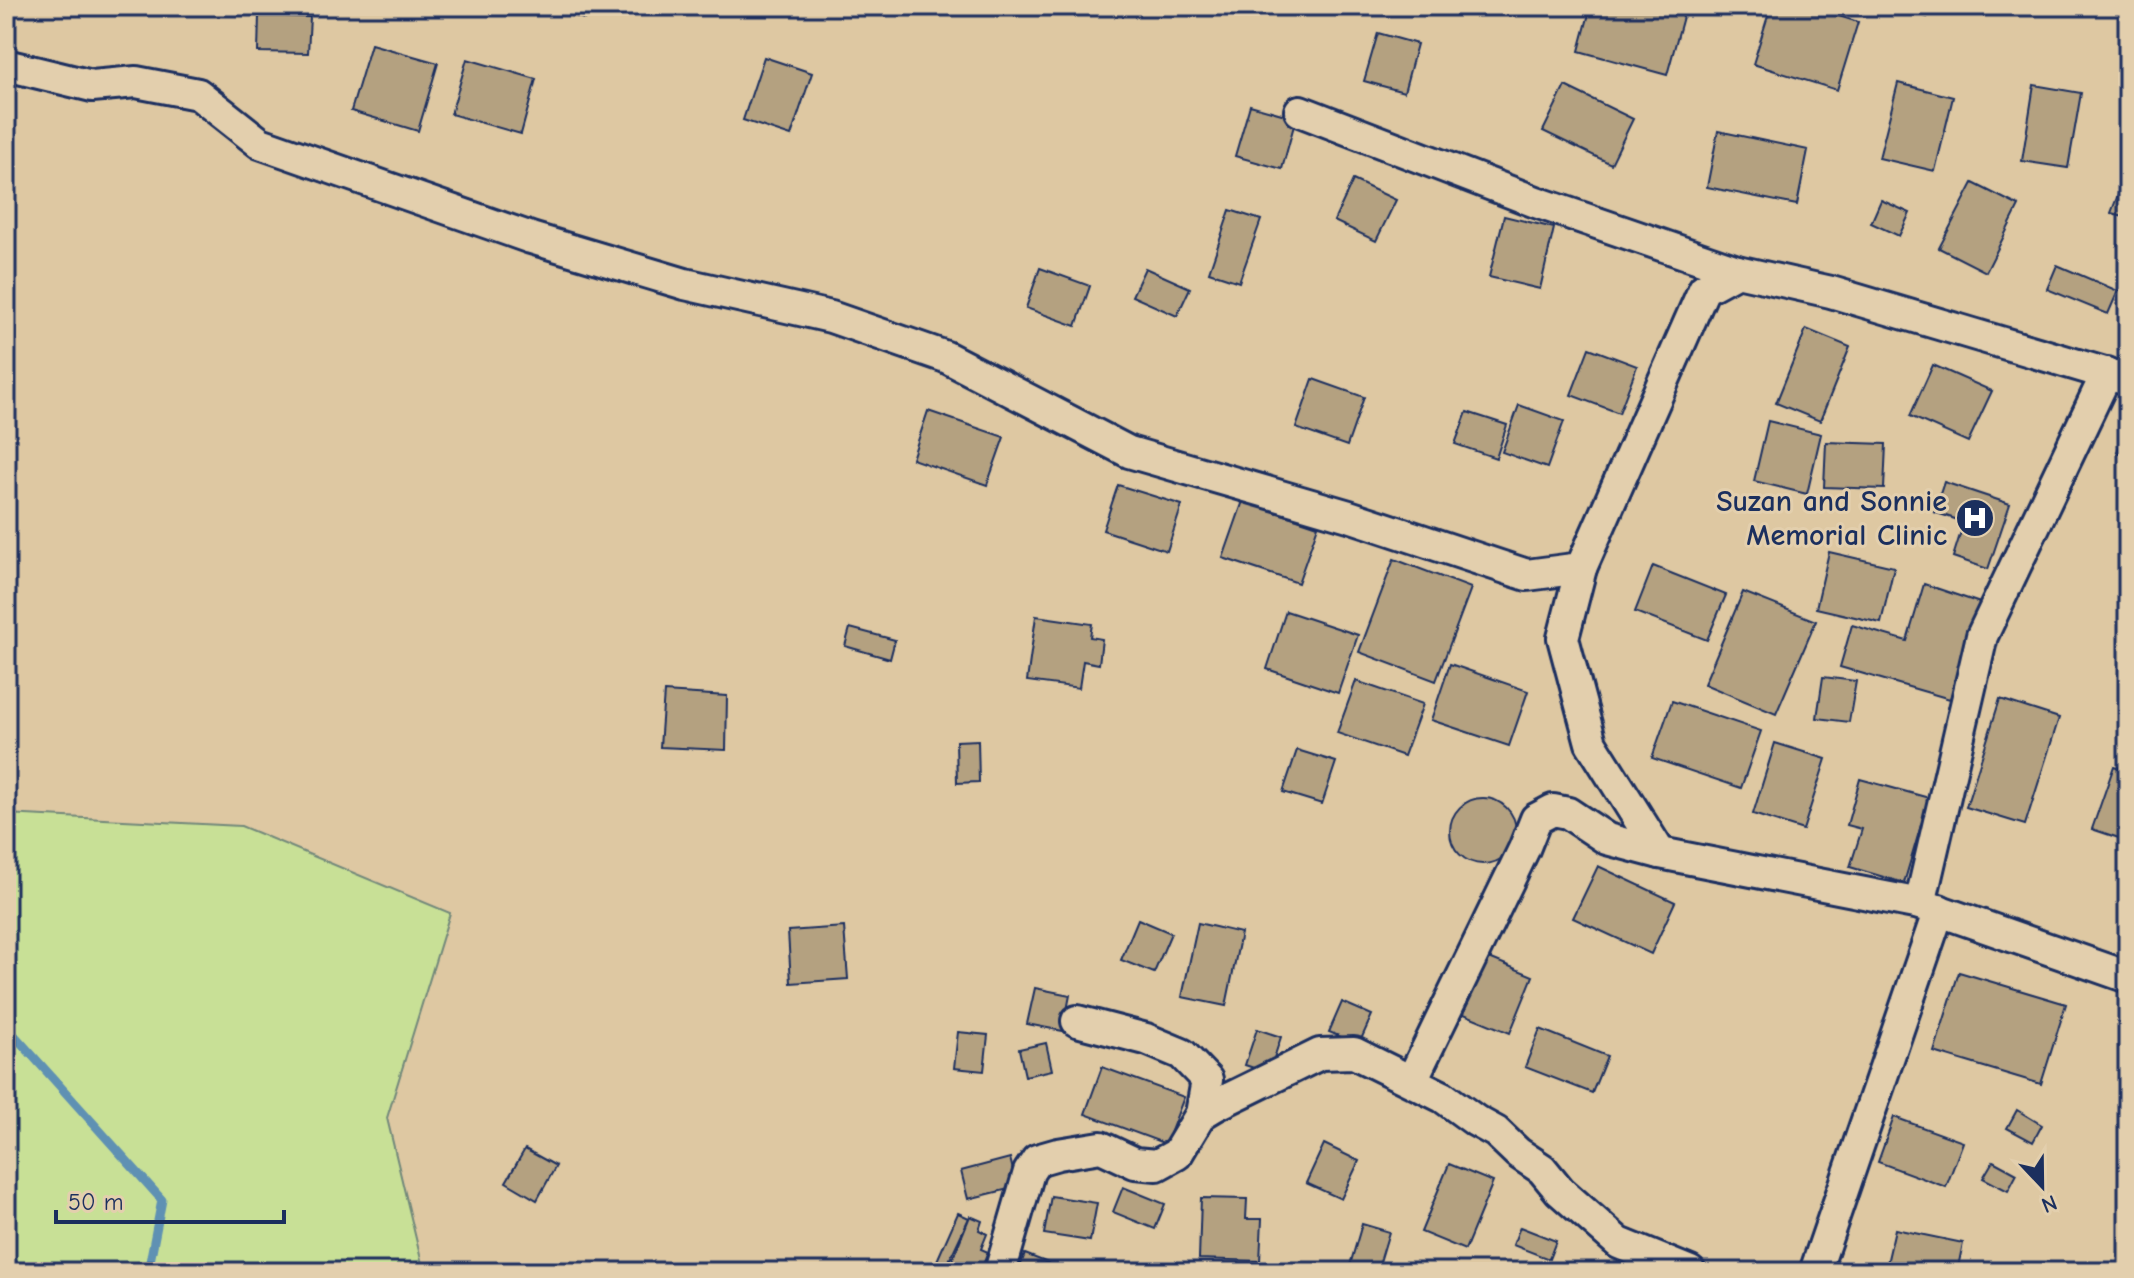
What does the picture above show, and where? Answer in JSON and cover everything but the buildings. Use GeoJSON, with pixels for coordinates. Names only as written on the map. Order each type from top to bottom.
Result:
{"type":"FeatureCollection","features":[{"type":"Feature","properties":{"kind":"street"},"geometry":{"type":"LineString","coordinates":[[6,65],[92,86],[136,82],[198,94],[260,143],[531,238],[685,284],[831,317],[946,357],[1129,452],[1349,516],[1527,575],[1581,568]]}},
{"type":"Feature","properties":{"kind":"street"},"geometry":{"type":"LineString","coordinates":[[1300,111],[1522,197],[1737,271],[1831,292],[2118,376],[1982,636],[1929,907],[1815,1272]]}},
{"type":"Feature","properties":{"kind":"street"},"geometry":{"type":"LineString","coordinates":[[1660,853],[1591,743],[1563,638],[1581,568],[1704,289],[1737,271]]}},
{"type":"Feature","properties":{"kind":"street"},"geometry":{"type":"LineString","coordinates":[[1412,1080],[1536,819],[1553,810],[1568,813],[1607,839],[1660,853],[1929,907],[2128,977]]}},
{"type":"Feature","properties":{"kind":"street"},"geometry":{"type":"LineString","coordinates":[[1000,1272],[1029,1172],[1037,1160],[1101,1147],[1135,1163],[1157,1165],[1177,1154],[1201,1114],[1207,1080],[1182,1054],[1146,1039],[1077,1021]]}},
{"type":"Feature","properties":{"kind":"street"},"geometry":{"type":"LineString","coordinates":[[1201,1114],[1320,1054],[1354,1053],[1443,1097],[1496,1132],[1518,1153],[1542,1169],[1560,1191],[1619,1243],[1690,1272]]}},
{"type":"Feature","properties":{"kind":"green space"},"geometry":{"type":"Polygon","coordinates":[[[6,814],[241,826],[450,913],[387,1118],[424,1272],[6,1272],[6,814]]]}},
{"type":"Feature","properties":{"kind":"waterway"},"geometry":{"type":"LineString","coordinates":[[6,1026],[162,1200],[148,1272]]}},
{"type":"Feature","properties":{"kind":"place","name":"Suzan and Sonnie Memorial Clinic"},"geometry":{"type":"Point","coordinates":[1975,518]}}]}
